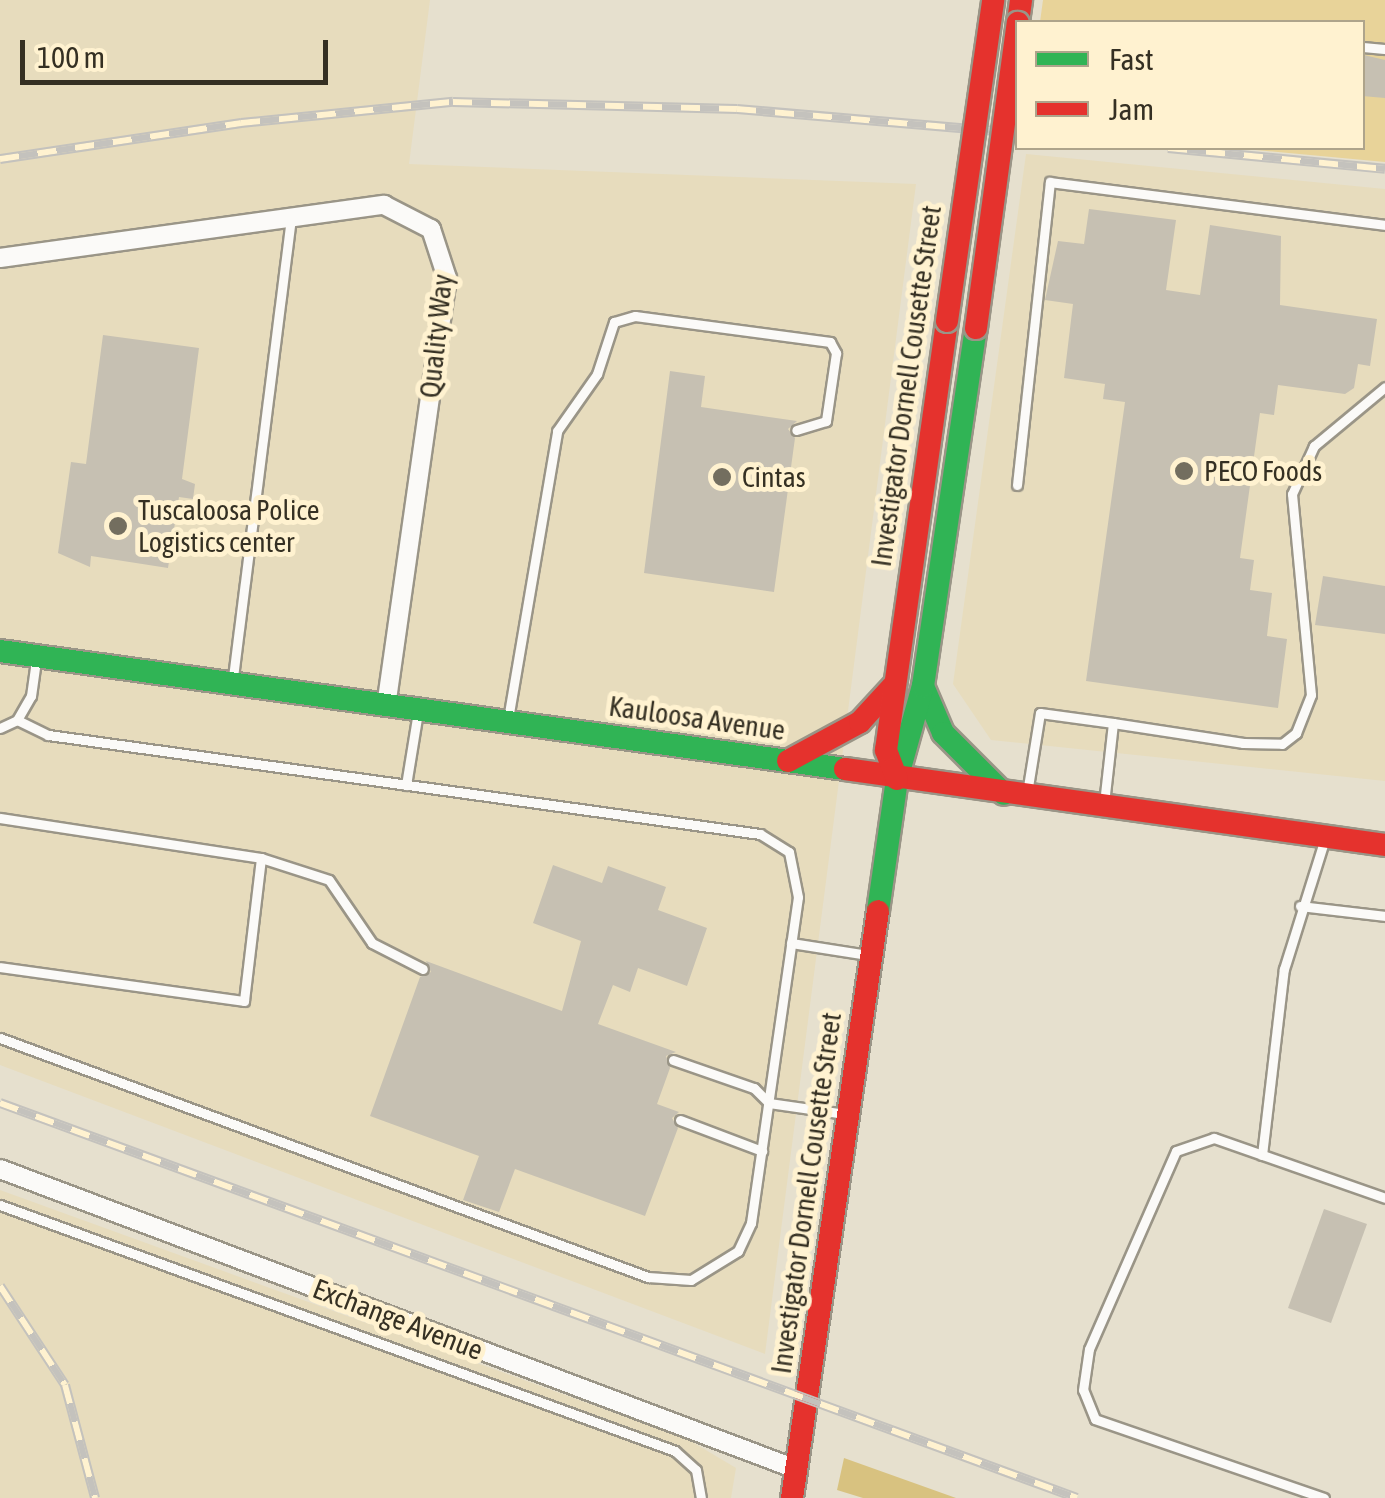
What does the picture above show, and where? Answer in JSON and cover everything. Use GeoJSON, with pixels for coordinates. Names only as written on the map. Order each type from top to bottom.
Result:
{"type":"FeatureCollection","features":[{"type":"Feature","properties":{"kind":"main road","name":"Investigator Dornell Cousette Street"},"geometry":{"type":"LineString","coordinates":[[897,778],[886,750],[893,686],[992,0]]}},
{"type":"Feature","properties":{"kind":"main road","name":"Investigator Dornell Cousette Street"},"geometry":{"type":"LineString","coordinates":[[792,1498],[897,778],[923,686],[1015,37]]}},
{"type":"Feature","properties":{"kind":"main road","name":"Kauloosa Avenue"},"geometry":{"type":"LineString","coordinates":[[0,652],[386,704],[1103,810],[1385,845]]}},
{"type":"Feature","properties":{"kind":"main road"},"geometry":{"type":"LineString","coordinates":[[788,762],[860,722],[893,686]]}},
{"type":"Feature","properties":{"kind":"main road"},"geometry":{"type":"LineString","coordinates":[[923,686],[942,733],[1015,797]]}},
{"type":"Feature","properties":{"kind":"street","name":"Quality Way"},"geometry":{"type":"LineString","coordinates":[[0,258],[292,214],[384,206],[431,228],[443,252],[444,303],[386,704]]}},
{"type":"Feature","properties":{"kind":"street","name":"Exchange Avenue"},"geometry":{"type":"LineString","coordinates":[[0,1169],[796,1469]]}},
{"type":"Feature","properties":{"kind":"lane"},"geometry":{"type":"LineString","coordinates":[[1017,485],[1050,182],[1385,225]]}},
{"type":"Feature","properties":{"kind":"lane"},"geometry":{"type":"LineString","coordinates":[[232,683],[292,214]]}},
{"type":"Feature","properties":{"kind":"lane"},"geometry":{"type":"LineString","coordinates":[[508,722],[556,431],[596,374],[614,322],[635,316],[830,342],[836,353],[826,421],[796,430]]}},
{"type":"Feature","properties":{"kind":"lane"},"geometry":{"type":"LineString","coordinates":[[1015,797],[1040,714],[1243,743],[1282,744],[1296,733],[1311,695],[1292,494],[1314,446],[1385,386]]}},
{"type":"Feature","properties":{"kind":"lane"},"geometry":{"type":"LineString","coordinates":[[0,728],[17,720],[36,656]]}},
{"type":"Feature","properties":{"kind":"lane"},"geometry":{"type":"LineString","coordinates":[[406,784],[418,709]]}},
{"type":"Feature","properties":{"kind":"lane"},"geometry":{"type":"LineString","coordinates":[[0,1038],[669,1281],[714,1272],[738,1250],[751,1223],[798,898],[789,852],[760,834],[48,735],[17,720]]}},
{"type":"Feature","properties":{"kind":"lane"},"geometry":{"type":"LineString","coordinates":[[1103,810],[1113,724]]}},
{"type":"Feature","properties":{"kind":"lane"},"geometry":{"type":"LineString","coordinates":[[0,818],[261,858],[328,880],[372,943],[423,970]]}},
{"type":"Feature","properties":{"kind":"lane"},"geometry":{"type":"LineString","coordinates":[[1262,1156],[1284,969],[1300,906],[1324,838]]}},
{"type":"Feature","properties":{"kind":"lane"},"geometry":{"type":"LineString","coordinates":[[0,967],[244,1001],[261,858]]}},
{"type":"Feature","properties":{"kind":"lane"},"geometry":{"type":"LineString","coordinates":[[1300,906],[1385,916]]}},
{"type":"Feature","properties":{"kind":"lane"},"geometry":{"type":"LineString","coordinates":[[791,943],[871,956]]}},
{"type":"Feature","properties":{"kind":"lane"},"geometry":{"type":"LineString","coordinates":[[673,1060],[754,1088],[768,1103],[848,1114]]}},
{"type":"Feature","properties":{"kind":"lane"},"geometry":{"type":"LineString","coordinates":[[680,1120],[762,1152]]}},
{"type":"Feature","properties":{"kind":"lane"},"geometry":{"type":"LineString","coordinates":[[1324,1498],[1095,1419],[1083,1390],[1089,1349],[1176,1151],[1214,1138],[1385,1198]]}},
{"type":"Feature","properties":{"kind":"lane"},"geometry":{"type":"LineString","coordinates":[[0,1205],[675,1451],[696,1470],[701,1498]]}},
{"type":"Feature","properties":{"kind":"shaded area"},"geometry":{"type":"Polygon","coordinates":[[[0,0],[430,0],[409,164],[916,184],[765,1354],[0,1065],[0,0]]]}},
{"type":"Feature","properties":{"kind":"shaded area"},"geometry":{"type":"Polygon","coordinates":[[[1043,0],[1385,0],[1385,162],[1256,150],[1365,150],[1365,20],[1040,20],[1043,0]]]}},
{"type":"Feature","properties":{"kind":"shaded area"},"geometry":{"type":"Polygon","coordinates":[[[1026,154],[1385,189],[1385,781],[991,740],[953,684],[1026,154]]]}},
{"type":"Feature","properties":{"kind":"shaded area"},"geometry":{"type":"Polygon","coordinates":[[[0,1190],[689,1440],[736,1468],[731,1498],[0,1498],[0,1190]]]}},
{"type":"Feature","properties":{"kind":"shaded area"},"geometry":{"type":"Polygon","coordinates":[[[844,1458],[956,1498],[863,1498],[837,1490],[844,1458]]]}},
{"type":"Feature","properties":{"kind":"building"},"geometry":{"type":"Polygon","coordinates":[[[1365,55],[1385,60],[1385,98],[1365,96],[1365,55]]]}},
{"type":"Feature","properties":{"kind":"building","name":"PECO Foods"},"geometry":{"type":"Polygon","coordinates":[[[1089,209],[1176,220],[1166,290],[1200,295],[1210,225],[1281,236],[1280,305],[1377,319],[1370,366],[1358,364],[1354,388],[1345,394],[1278,385],[1274,415],[1260,413],[1240,558],[1254,560],[1250,590],[1272,593],[1267,636],[1287,639],[1278,708],[1086,681],[1125,402],[1103,399],[1105,384],[1064,378],[1073,304],[1045,300],[1058,241],[1084,244],[1089,209]]]}},
{"type":"Feature","properties":{"kind":"building"},"geometry":{"type":"Polygon","coordinates":[[[103,335],[199,348],[182,479],[195,484],[193,499],[179,497],[168,568],[91,556],[90,567],[58,553],[71,462],[86,464],[103,335]]]}},
{"type":"Feature","properties":{"kind":"building","name":"Cintas"},"geometry":{"type":"Polygon","coordinates":[[[670,371],[705,376],[701,407],[797,421],[788,429],[795,438],[774,592],[644,573],[670,371]]]}},
{"type":"Feature","properties":{"kind":"building"},"geometry":{"type":"Polygon","coordinates":[[[1323,576],[1385,586],[1385,634],[1315,625],[1323,576]]]}},
{"type":"Feature","properties":{"kind":"building"},"geometry":{"type":"Polygon","coordinates":[[[553,865],[602,883],[608,866],[666,887],[658,910],[707,928],[687,986],[638,968],[630,992],[613,985],[598,1024],[676,1052],[666,1056],[670,1068],[657,1104],[679,1112],[672,1118],[678,1128],[645,1216],[515,1169],[499,1212],[463,1200],[479,1156],[370,1116],[420,977],[431,972],[426,961],[562,1011],[581,941],[533,923],[553,865]]]}},
{"type":"Feature","properties":{"kind":"building"},"geometry":{"type":"Polygon","coordinates":[[[1324,1209],[1367,1224],[1331,1323],[1288,1308],[1324,1209]]]}},
{"type":"Feature","properties":{"kind":"railway"},"geometry":{"type":"LineString","coordinates":[[0,159],[241,123],[453,102],[737,109],[1015,133]]}},
{"type":"Feature","properties":{"kind":"railway"},"geometry":{"type":"LineString","coordinates":[[1189,150],[1385,169]]}},
{"type":"Feature","properties":{"kind":"railway"},"geometry":{"type":"LineString","coordinates":[[0,1103],[1077,1498]]}},
{"type":"Feature","properties":{"kind":"railway"},"geometry":{"type":"LineString","coordinates":[[0,1286],[65,1385],[95,1498]]}},
{"type":"Feature","properties":{"kind":"traffic: fast"},"geometry":{"type":"LineString","coordinates":[[878,911],[897,779],[923,686],[976,328]]}},
{"type":"Feature","properties":{"kind":"traffic: fast"},"geometry":{"type":"LineString","coordinates":[[0,651],[845,769]]}},
{"type":"Feature","properties":{"kind":"traffic: fast"},"geometry":{"type":"LineString","coordinates":[[923,686],[943,733],[1004,794]]}},
{"type":"Feature","properties":{"kind":"traffic: jam"},"geometry":{"type":"LineString","coordinates":[[947,321],[993,0]]}},
{"type":"Feature","properties":{"kind":"traffic: jam"},"geometry":{"type":"LineString","coordinates":[[1018,20],[1021,0]]}},
{"type":"Feature","properties":{"kind":"traffic: jam"},"geometry":{"type":"LineString","coordinates":[[976,328],[1015,45]]}},
{"type":"Feature","properties":{"kind":"traffic: jam"},"geometry":{"type":"LineString","coordinates":[[897,779],[886,750],[947,321]]}},
{"type":"Feature","properties":{"kind":"traffic: jam"},"geometry":{"type":"LineString","coordinates":[[788,761],[860,722],[893,686]]}},
{"type":"Feature","properties":{"kind":"traffic: jam"},"geometry":{"type":"LineString","coordinates":[[845,769],[1385,845]]}},
{"type":"Feature","properties":{"kind":"traffic: jam"},"geometry":{"type":"LineString","coordinates":[[792,1498],[878,911]]}},
{"type":"Feature","properties":{"kind":"place","name":"PECO Foods"},"geometry":{"type":"Point","coordinates":[1184,471]}},
{"type":"Feature","properties":{"kind":"place","name":"Cintas"},"geometry":{"type":"Point","coordinates":[722,477]}},
{"type":"Feature","properties":{"kind":"place","name":"Tuscaloosa Police Logistics center"},"geometry":{"type":"Point","coordinates":[118,526]}}]}
